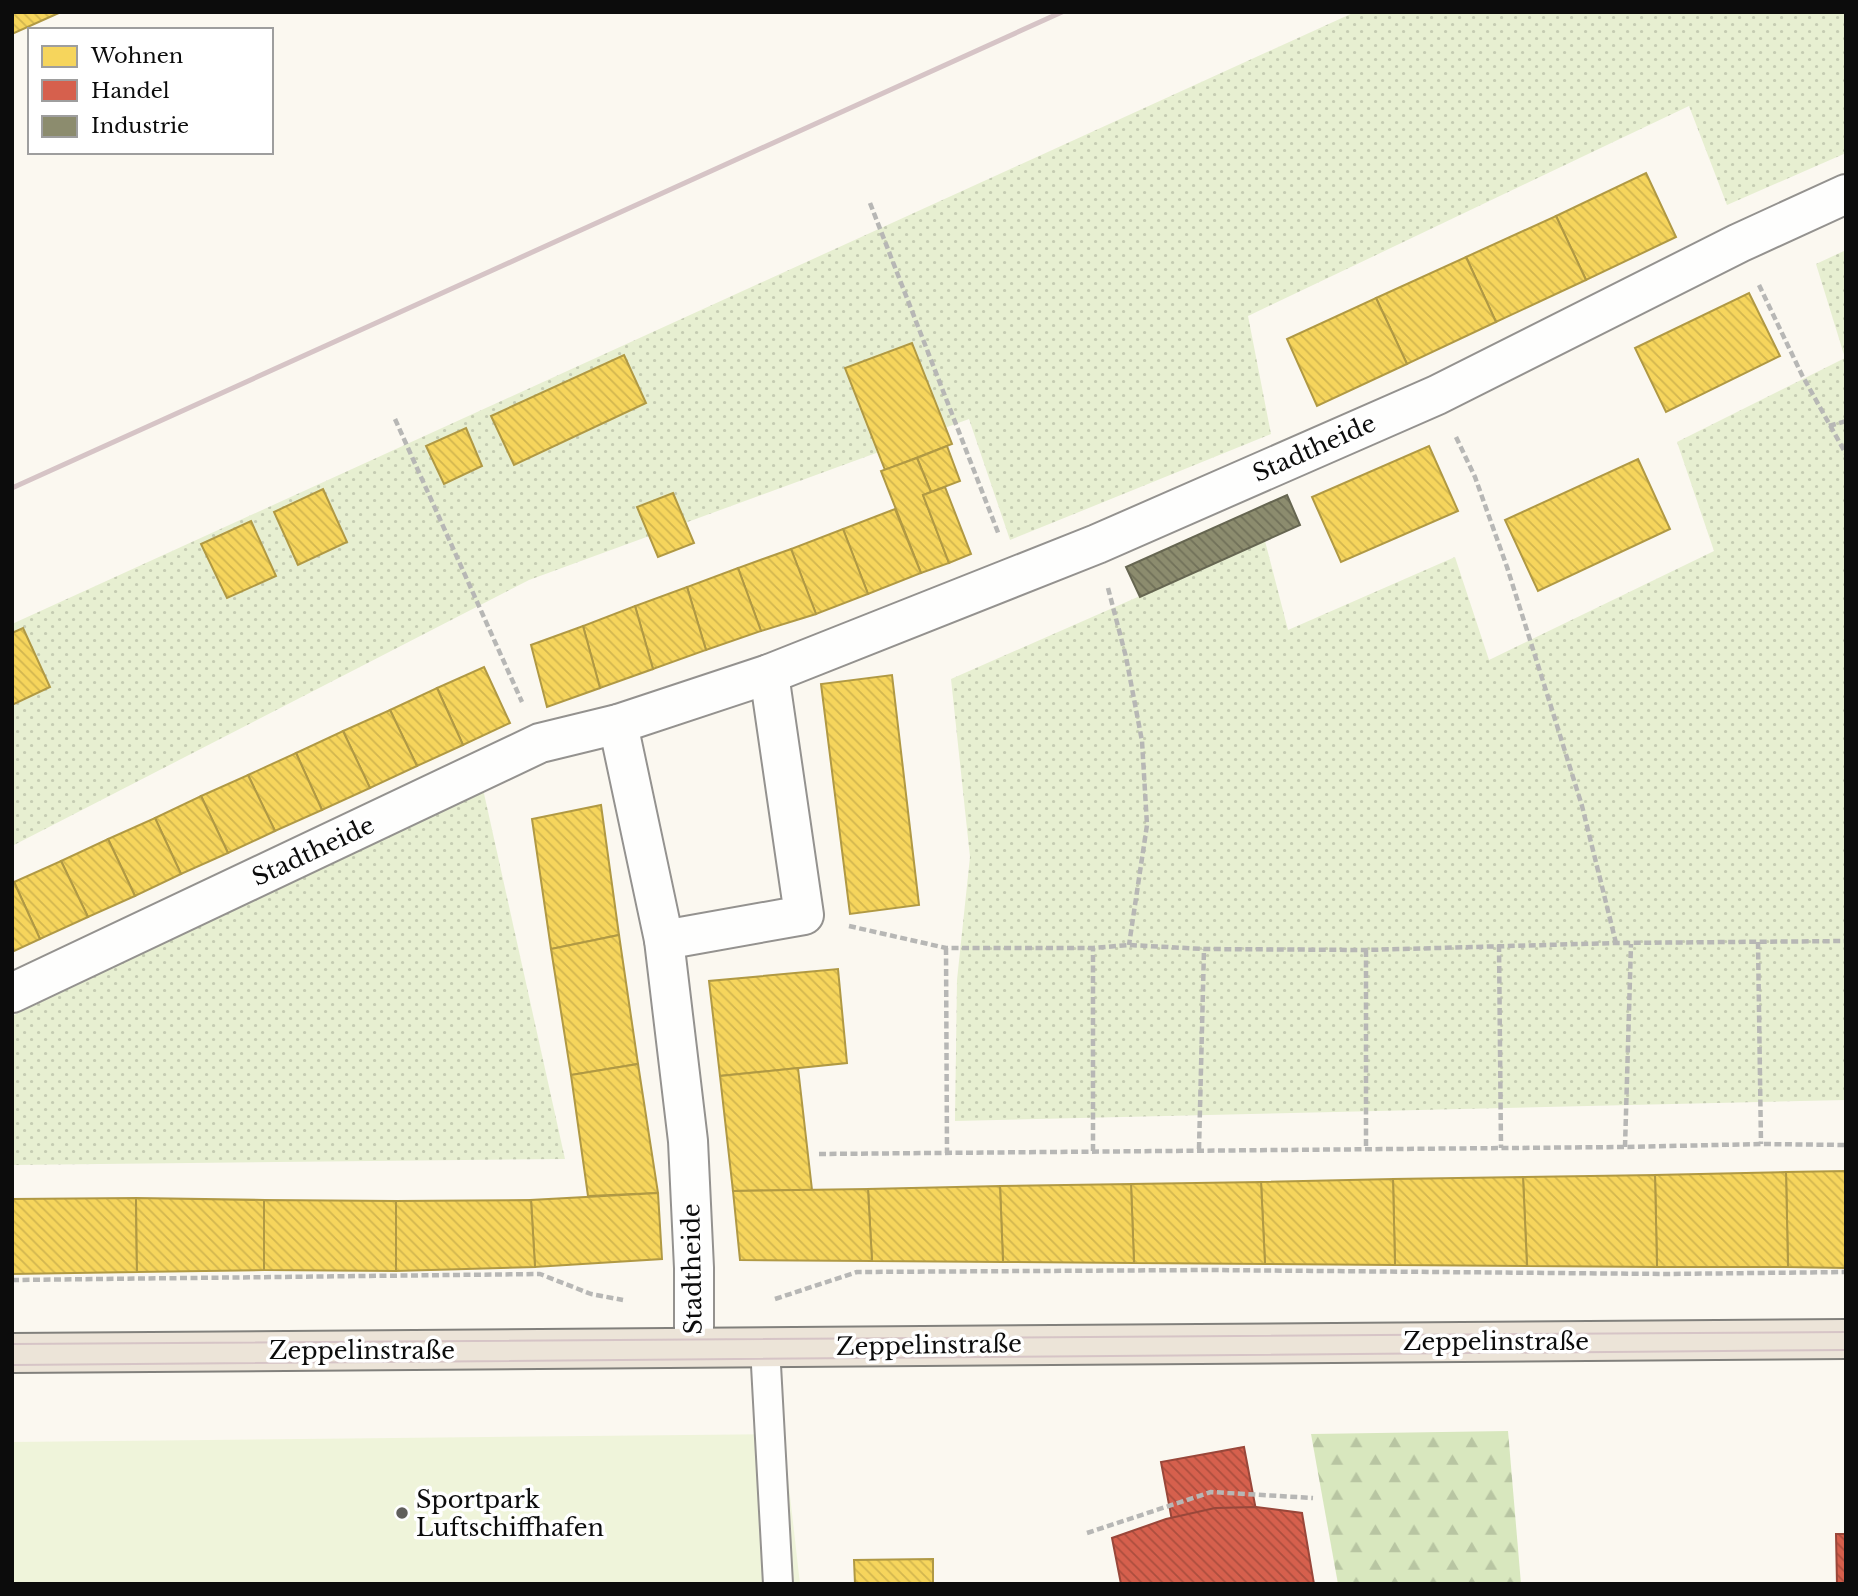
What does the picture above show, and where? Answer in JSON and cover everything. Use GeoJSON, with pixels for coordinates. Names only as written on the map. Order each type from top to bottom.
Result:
{"type":"FeatureCollection","features":[{"type":"Feature","properties":{"kind":"main road","name":"Zeppelinstraße"},"geometry":{"type":"LineString","coordinates":[[12,1353],[1846,1339]]}},
{"type":"Feature","properties":{"kind":"street","name":"Stadtheide"},"geometry":{"type":"LineString","coordinates":[[12,993],[540,743],[618,724],[769,674],[1097,544],[1437,395],[1739,243],[1846,194]]}},
{"type":"Feature","properties":{"kind":"street"},"geometry":{"type":"LineString","coordinates":[[664,940],[804,915],[769,674]]}},
{"type":"Feature","properties":{"kind":"street","name":"Stadtheide"},"geometry":{"type":"LineString","coordinates":[[618,724],[664,940],[688,1141],[694,1268],[694,1347]]}},
{"type":"Feature","properties":{"kind":"lane"},"geometry":{"type":"LineString","coordinates":[[765,1347],[778,1584]]}},
{"type":"Feature","properties":{"kind":"path"},"geometry":{"type":"LineString","coordinates":[[870,203],[1015,578]]}},
{"type":"Feature","properties":{"kind":"path"},"geometry":{"type":"LineString","coordinates":[[1739,243],[1829,426],[1846,454]]}},
{"type":"Feature","properties":{"kind":"path"},"geometry":{"type":"LineString","coordinates":[[1437,395],[1475,477],[1507,567],[1582,806],[1616,943]]}},
{"type":"Feature","properties":{"kind":"path"},"geometry":{"type":"LineString","coordinates":[[395,419],[540,743]]}},
{"type":"Feature","properties":{"kind":"path"},"geometry":{"type":"LineString","coordinates":[[1829,426],[1846,421]]}},
{"type":"Feature","properties":{"kind":"path"},"geometry":{"type":"LineString","coordinates":[[1097,544],[1126,657],[1142,741],[1147,825],[1129,945]]}},
{"type":"Feature","properties":{"kind":"path"},"geometry":{"type":"LineString","coordinates":[[804,915],[946,948],[1093,948],[1129,945],[1204,949],[1366,950],[1499,945],[1846,941]]}},
{"type":"Feature","properties":{"kind":"path"},"geometry":{"type":"LineString","coordinates":[[1758,942],[1761,1144]]}},
{"type":"Feature","properties":{"kind":"path"},"geometry":{"type":"LineString","coordinates":[[1625,1147],[1632,944]]}},
{"type":"Feature","properties":{"kind":"path"},"geometry":{"type":"LineString","coordinates":[[1499,945],[1501,1148]]}},
{"type":"Feature","properties":{"kind":"path"},"geometry":{"type":"LineString","coordinates":[[946,948],[947,1153]]}},
{"type":"Feature","properties":{"kind":"path"},"geometry":{"type":"LineString","coordinates":[[1093,948],[1093,1151]]}},
{"type":"Feature","properties":{"kind":"path"},"geometry":{"type":"LineString","coordinates":[[1199,1149],[1204,949]]}},
{"type":"Feature","properties":{"kind":"path"},"geometry":{"type":"LineString","coordinates":[[1366,950],[1366,1148]]}},
{"type":"Feature","properties":{"kind":"path"},"geometry":{"type":"LineString","coordinates":[[819,1154],[1846,1145]]}},
{"type":"Feature","properties":{"kind":"path"},"geometry":{"type":"LineString","coordinates":[[857,1272],[1846,1272]]}},
{"type":"Feature","properties":{"kind":"path"},"geometry":{"type":"LineString","coordinates":[[12,1280],[540,1274]]}},
{"type":"Feature","properties":{"kind":"path"},"geometry":{"type":"LineString","coordinates":[[1087,1533],[1211,1492],[1313,1498]]}},
{"type":"Feature","properties":{"kind":"green space"},"geometry":{"type":"Polygon","coordinates":[[[1355,12],[1846,12],[1846,153],[1727,205],[1689,106],[1248,316],[1271,434],[1010,540],[969,419],[529,580],[12,846],[12,624],[1355,12]]]}},
{"type":"Feature","properties":{"kind":"green space"},"geometry":{"type":"Polygon","coordinates":[[[1846,250],[1846,1100],[955,1121],[957,980],[970,857],[951,679],[1265,541],[1288,630],[1455,557],[1489,660],[1714,551],[1677,442],[1845,358],[1816,264],[1846,250]]]}},
{"type":"Feature","properties":{"kind":"green space"},"geometry":{"type":"Polygon","coordinates":[[[483,789],[565,1159],[12,1165],[12,1016],[483,789]]]}},
{"type":"Feature","properties":{"kind":"green space"},"geometry":{"type":"Polygon","coordinates":[[[1508,1431],[1521,1584],[1338,1584],[1311,1434],[1508,1431]]]}},
{"type":"Feature","properties":{"kind":"green space","name":"Sportpark Luftschiffhafen"},"geometry":{"type":"Polygon","coordinates":[[[783,1434],[800,1584],[12,1584],[12,1442],[783,1434]]]}},
{"type":"Feature","properties":{"kind":"building: Wohnen"},"geometry":{"type":"Polygon","coordinates":[[[12,12],[61,12],[12,34],[12,12]]]}},
{"type":"Feature","properties":{"kind":"building: Wohnen"},"geometry":{"type":"Polygon","coordinates":[[[1646,173],[1676,237],[1586,280],[1556,216],[1646,173]]]}},
{"type":"Feature","properties":{"kind":"building: Wohnen"},"geometry":{"type":"Polygon","coordinates":[[[1556,216],[1586,280],[1496,322],[1466,257],[1556,216]]]}},
{"type":"Feature","properties":{"kind":"building: Wohnen"},"geometry":{"type":"Polygon","coordinates":[[[1466,257],[1496,322],[1407,364],[1376,298],[1466,257]]]}},
{"type":"Feature","properties":{"kind":"building: Wohnen"},"geometry":{"type":"Polygon","coordinates":[[[1749,293],[1780,356],[1666,412],[1635,348],[1749,293]]]}},
{"type":"Feature","properties":{"kind":"building: Wohnen"},"geometry":{"type":"Polygon","coordinates":[[[1376,298],[1407,364],[1317,406],[1287,339],[1376,298]]]}},
{"type":"Feature","properties":{"kind":"building: Wohnen"},"geometry":{"type":"Polygon","coordinates":[[[912,343],[952,444],[885,470],[845,368],[912,343]]]}},
{"type":"Feature","properties":{"kind":"building: Wohnen"},"geometry":{"type":"Polygon","coordinates":[[[624,355],[646,403],[514,465],[491,416],[624,355]]]}},
{"type":"Feature","properties":{"kind":"building: Wohnen"},"geometry":{"type":"Polygon","coordinates":[[[466,428],[482,466],[444,484],[426,446],[466,428]]]}},
{"type":"Feature","properties":{"kind":"building: Wohnen"},"geometry":{"type":"Polygon","coordinates":[[[947,446],[960,481],[931,492],[917,458],[947,446]]]}},
{"type":"Feature","properties":{"kind":"building: Wohnen"},"geometry":{"type":"Polygon","coordinates":[[[1429,446],[1458,511],[1341,562],[1312,497],[1429,446]]]}},
{"type":"Feature","properties":{"kind":"building: Wohnen"},"geometry":{"type":"Polygon","coordinates":[[[917,458],[931,492],[923,495],[949,563],[921,573],[881,471],[917,458]]]}},
{"type":"Feature","properties":{"kind":"building: Wohnen"},"geometry":{"type":"Polygon","coordinates":[[[1638,459],[1670,529],[1538,591],[1505,520],[1638,459]]]}},
{"type":"Feature","properties":{"kind":"building: Wohnen"},"geometry":{"type":"Polygon","coordinates":[[[945,487],[971,554],[949,563],[923,495],[945,487]]]}},
{"type":"Feature","properties":{"kind":"building: Wohnen"},"geometry":{"type":"Polygon","coordinates":[[[323,489],[347,542],[298,565],[274,512],[323,489]]]}},
{"type":"Feature","properties":{"kind":"building: Wohnen"},"geometry":{"type":"Polygon","coordinates":[[[673,493],[694,543],[658,557],[637,507],[673,493]]]}},
{"type":"Feature","properties":{"kind":"building: Wohnen"},"geometry":{"type":"Polygon","coordinates":[[[895,509],[921,573],[868,594],[843,529],[895,509]]]}},
{"type":"Feature","properties":{"kind":"building: Wohnen"},"geometry":{"type":"Polygon","coordinates":[[[251,521],[276,576],[227,598],[201,544],[251,521]]]}},
{"type":"Feature","properties":{"kind":"building: Wohnen"},"geometry":{"type":"Polygon","coordinates":[[[843,529],[868,594],[816,614],[791,549],[843,529]]]}},
{"type":"Feature","properties":{"kind":"building: Wohnen"},"geometry":{"type":"Polygon","coordinates":[[[791,549],[816,614],[761,631],[738,568],[791,549]]]}},
{"type":"Feature","properties":{"kind":"building: Wohnen"},"geometry":{"type":"Polygon","coordinates":[[[738,568],[761,631],[706,650],[687,587],[738,568]]]}},
{"type":"Feature","properties":{"kind":"building: Wohnen"},"geometry":{"type":"Polygon","coordinates":[[[687,587],[706,650],[653,669],[635,606],[687,587]]]}},
{"type":"Feature","properties":{"kind":"building: Wohnen"},"geometry":{"type":"Polygon","coordinates":[[[635,606],[653,669],[600,688],[583,626],[635,606]]]}},
{"type":"Feature","properties":{"kind":"building: Wohnen"},"geometry":{"type":"Polygon","coordinates":[[[583,626],[600,688],[547,707],[531,645],[583,626]]]}},
{"type":"Feature","properties":{"kind":"building: Wohnen"},"geometry":{"type":"Polygon","coordinates":[[[23,628],[50,687],[12,705],[12,633],[23,628]]]}},
{"type":"Feature","properties":{"kind":"building: Wohnen"},"geometry":{"type":"Polygon","coordinates":[[[484,667],[510,723],[463,745],[437,688],[484,667]]]}},
{"type":"Feature","properties":{"kind":"building: Wohnen"},"geometry":{"type":"Polygon","coordinates":[[[892,675],[919,905],[850,914],[821,684],[892,675]]]}},
{"type":"Feature","properties":{"kind":"building: Wohnen"},"geometry":{"type":"Polygon","coordinates":[[[437,688],[463,745],[417,766],[390,710],[437,688]]]}},
{"type":"Feature","properties":{"kind":"building: Wohnen"},"geometry":{"type":"Polygon","coordinates":[[[390,710],[417,766],[370,788],[343,731],[390,710]]]}},
{"type":"Feature","properties":{"kind":"building: Wohnen"},"geometry":{"type":"Polygon","coordinates":[[[343,731],[370,788],[322,810],[296,753],[343,731]]]}},
{"type":"Feature","properties":{"kind":"building: Wohnen"},"geometry":{"type":"Polygon","coordinates":[[[296,753],[322,810],[275,831],[248,775],[296,753]]]}},
{"type":"Feature","properties":{"kind":"building: Wohnen"},"geometry":{"type":"Polygon","coordinates":[[[248,775],[275,831],[228,853],[201,796],[248,775]]]}},
{"type":"Feature","properties":{"kind":"building: Wohnen"},"geometry":{"type":"Polygon","coordinates":[[[201,796],[228,853],[181,874],[155,818],[201,796]]]}},
{"type":"Feature","properties":{"kind":"building: Wohnen"},"geometry":{"type":"Polygon","coordinates":[[[601,805],[619,935],[551,949],[532,819],[601,805]]]}},
{"type":"Feature","properties":{"kind":"building: Wohnen"},"geometry":{"type":"Polygon","coordinates":[[[155,818],[181,874],[135,896],[108,839],[155,818]]]}},
{"type":"Feature","properties":{"kind":"building: Wohnen"},"geometry":{"type":"Polygon","coordinates":[[[108,839],[135,896],[88,917],[61,861],[108,839]]]}},
{"type":"Feature","properties":{"kind":"building: Wohnen"},"geometry":{"type":"Polygon","coordinates":[[[61,861],[88,917],[40,939],[14,882],[61,861]]]}},
{"type":"Feature","properties":{"kind":"building: Wohnen"},"geometry":{"type":"Polygon","coordinates":[[[14,882],[40,939],[12,952],[12,883],[14,882]]]}},
{"type":"Feature","properties":{"kind":"building: Wohnen"},"geometry":{"type":"Polygon","coordinates":[[[619,935],[638,1064],[571,1075],[551,949],[619,935]]]}},
{"type":"Feature","properties":{"kind":"building: Wohnen"},"geometry":{"type":"Polygon","coordinates":[[[838,969],[847,1063],[720,1076],[709,981],[838,969]]]}},
{"type":"Feature","properties":{"kind":"building: Wohnen"},"geometry":{"type":"Polygon","coordinates":[[[638,1064],[658,1193],[588,1196],[571,1075],[638,1064]]]}},
{"type":"Feature","properties":{"kind":"building: Wohnen"},"geometry":{"type":"Polygon","coordinates":[[[798,1068],[812,1190],[733,1191],[720,1076],[798,1068]]]}},
{"type":"Feature","properties":{"kind":"building: Wohnen"},"geometry":{"type":"Polygon","coordinates":[[[1846,1171],[1846,1268],[1788,1267],[1786,1172],[1846,1171]]]}},
{"type":"Feature","properties":{"kind":"building: Wohnen"},"geometry":{"type":"Polygon","coordinates":[[[1786,1172],[1788,1267],[1657,1267],[1655,1175],[1786,1172]]]}},
{"type":"Feature","properties":{"kind":"building: Wohnen"},"geometry":{"type":"Polygon","coordinates":[[[1655,1175],[1657,1267],[1527,1266],[1523,1177],[1655,1175]]]}},
{"type":"Feature","properties":{"kind":"building: Wohnen"},"geometry":{"type":"Polygon","coordinates":[[[1523,1177],[1527,1266],[1395,1265],[1393,1179],[1523,1177]]]}},
{"type":"Feature","properties":{"kind":"building: Wohnen"},"geometry":{"type":"Polygon","coordinates":[[[1393,1179],[1395,1265],[1265,1264],[1261,1182],[1393,1179]]]}},
{"type":"Feature","properties":{"kind":"building: Wohnen"},"geometry":{"type":"Polygon","coordinates":[[[1261,1182],[1265,1264],[1134,1263],[1131,1184],[1261,1182]]]}},
{"type":"Feature","properties":{"kind":"building: Wohnen"},"geometry":{"type":"Polygon","coordinates":[[[1131,1184],[1134,1263],[1003,1262],[1000,1186],[1131,1184]]]}},
{"type":"Feature","properties":{"kind":"building: Wohnen"},"geometry":{"type":"Polygon","coordinates":[[[1000,1186],[1003,1262],[872,1261],[868,1189],[1000,1186]]]}},
{"type":"Feature","properties":{"kind":"building: Wohnen"},"geometry":{"type":"Polygon","coordinates":[[[868,1189],[872,1261],[740,1260],[733,1191],[868,1189]]]}},
{"type":"Feature","properties":{"kind":"building: Wohnen"},"geometry":{"type":"Polygon","coordinates":[[[658,1193],[662,1259],[535,1267],[531,1200],[658,1193]]]}},
{"type":"Feature","properties":{"kind":"building: Wohnen"},"geometry":{"type":"Polygon","coordinates":[[[136,1198],[137,1272],[12,1274],[12,1199],[136,1198]]]}},
{"type":"Feature","properties":{"kind":"building: Wohnen"},"geometry":{"type":"Polygon","coordinates":[[[136,1198],[264,1200],[264,1270],[137,1272],[136,1198]]]}},
{"type":"Feature","properties":{"kind":"building: Wohnen"},"geometry":{"type":"Polygon","coordinates":[[[264,1200],[396,1201],[396,1271],[264,1270],[264,1200]]]}},
{"type":"Feature","properties":{"kind":"building: Wohnen"},"geometry":{"type":"Polygon","coordinates":[[[531,1200],[535,1267],[396,1271],[396,1201],[531,1200]]]}},
{"type":"Feature","properties":{"kind":"building: Wohnen"},"geometry":{"type":"Polygon","coordinates":[[[933,1559],[933,1584],[855,1584],[854,1560],[933,1559]]]}},
{"type":"Feature","properties":{"kind":"building: Handel"},"geometry":{"type":"Polygon","coordinates":[[[1244,1447],[1263,1547],[1180,1563],[1161,1462],[1244,1447]]]}},
{"type":"Feature","properties":{"kind":"building: Handel"},"geometry":{"type":"Polygon","coordinates":[[[1256,1507],[1302,1513],[1314,1584],[1121,1584],[1112,1538],[1166,1519],[1215,1508],[1256,1507]]]}},
{"type":"Feature","properties":{"kind":"building: Handel"},"geometry":{"type":"Polygon","coordinates":[[[1836,1534],[1846,1534],[1846,1584],[1837,1584],[1836,1534]]]}},
{"type":"Feature","properties":{"kind":"building: Industrie"},"geometry":{"type":"Polygon","coordinates":[[[1287,495],[1300,525],[1140,597],[1126,567],[1287,495]]]}},
{"type":"Feature","properties":{"kind":"tram line"},"geometry":{"type":"LineString","coordinates":[[12,1344],[1846,1332]]}},
{"type":"Feature","properties":{"kind":"tram line"},"geometry":{"type":"LineString","coordinates":[[12,1365],[1846,1350]]}},
{"type":"Feature","properties":{"kind":"railway"},"geometry":{"type":"LineString","coordinates":[[12,488],[1062,12]]}},
{"type":"Feature","properties":{"kind":"place","name":"Sportpark Luftschiffhafen"},"geometry":{"type":"Point","coordinates":[402,1513]}}]}
